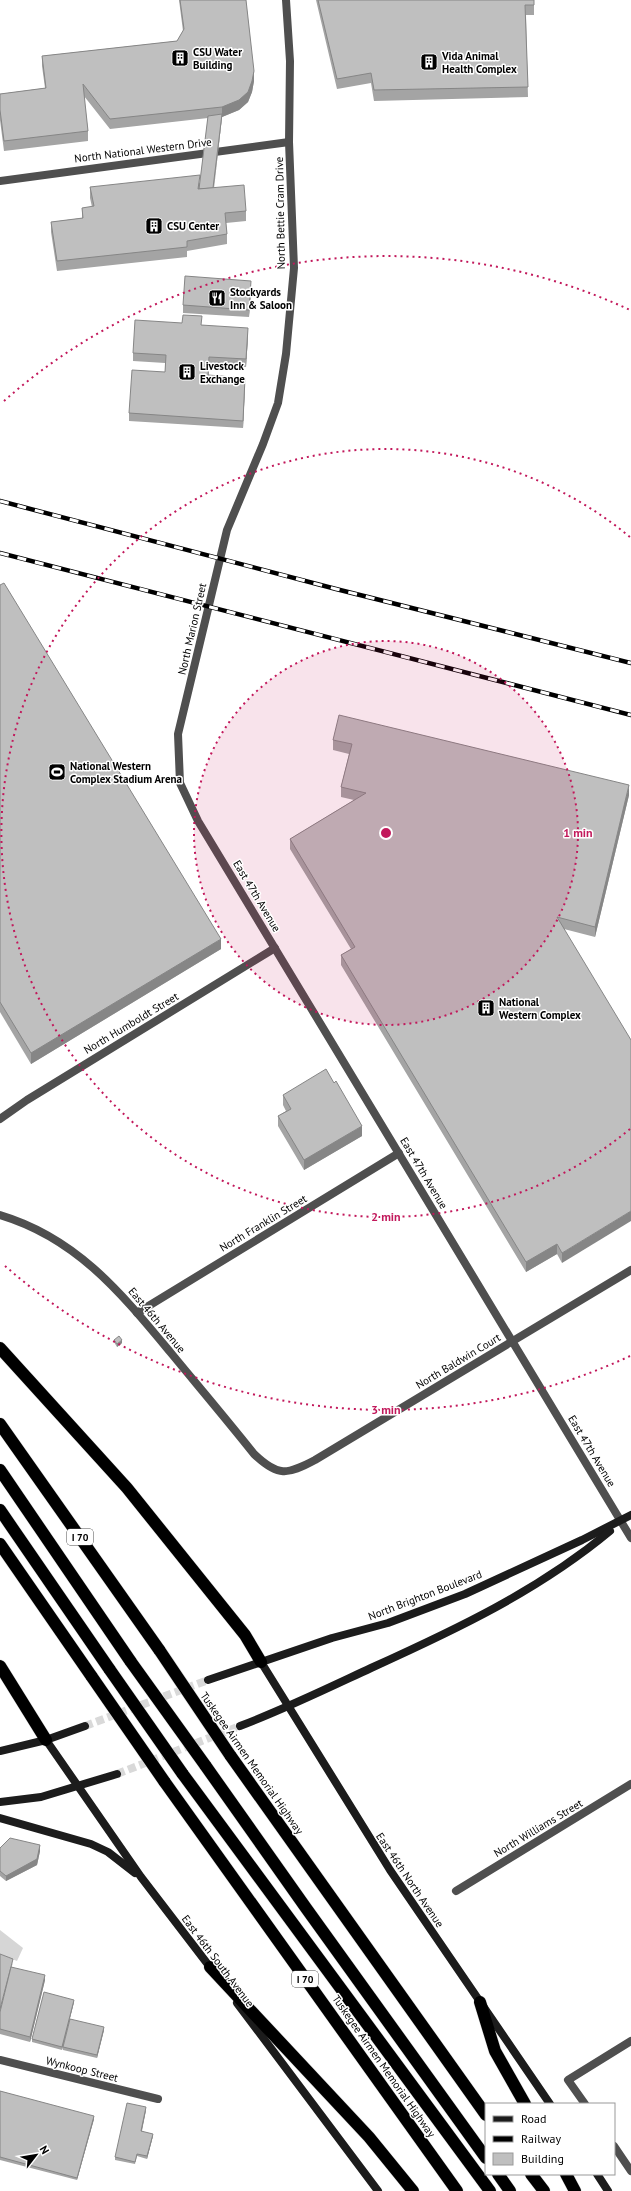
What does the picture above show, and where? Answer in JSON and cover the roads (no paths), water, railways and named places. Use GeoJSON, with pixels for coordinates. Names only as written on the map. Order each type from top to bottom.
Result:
{"type":"FeatureCollection","features":[{"type":"Feature","properties":{"kind":"highway"},"geometry":{"type":"LineString","coordinates":[[0,1348],[127,1488],[244,1634],[261,1662]]}},
{"type":"Feature","properties":{"kind":"highway","name":"Tuskegee Airmen Memorial Highway"},"geometry":{"type":"LineString","coordinates":[[0,1424],[160,1651],[230,1755],[485,2114]]}},
{"type":"Feature","properties":{"kind":"highway"},"geometry":{"type":"LineString","coordinates":[[0,1470],[131,1662],[485,2157]]}},
{"type":"Feature","properties":{"kind":"highway"},"geometry":{"type":"LineString","coordinates":[[0,1510],[182,1773],[490,2191]]}},
{"type":"Feature","properties":{"kind":"highway","name":"Tuskegee Airmen Memorial Highway"},"geometry":{"type":"LineString","coordinates":[[0,1544],[164,1781],[457,2191]]}},
{"type":"Feature","properties":{"kind":"highway"},"geometry":{"type":"LineString","coordinates":[[0,1666],[46,1740]]}},
{"type":"Feature","properties":{"kind":"highway"},"geometry":{"type":"LineString","coordinates":[[210,1967],[369,2137],[413,2191]]}},
{"type":"Feature","properties":{"kind":"highway"},"geometry":{"type":"LineString","coordinates":[[480,2002],[495,2051],[524,2103]]}},
{"type":"Feature","properties":{"kind":"highway"},"geometry":{"type":"LineString","coordinates":[[499,2175],[510,2191]]}},
{"type":"Feature","properties":{"kind":"highway"},"geometry":{"type":"LineString","coordinates":[[532,2175],[544,2191]]}},
{"type":"Feature","properties":{"kind":"highway"},"geometry":{"type":"LineString","coordinates":[[567,2175],[576,2191]]}},
{"type":"Feature","properties":{"kind":"highway"},"geometry":{"type":"LineString","coordinates":[[446,2177],[464,2191]]}},
{"type":"Feature","properties":{"kind":"main road","name":"North Brighton Boulevard"},"geometry":{"type":"LineString","coordinates":[[208,1680],[332,1638],[388,1622],[465,1594],[631,1515]]}},
{"type":"Feature","properties":{"kind":"main road","name":"North Brighton Boulevard"},"geometry":{"type":"LineString","coordinates":[[240,1726],[412,1649],[494,1609],[572,1562],[621,1521]]}},
{"type":"Feature","properties":{"kind":"main road","name":"East 46th North Avenue"},"geometry":{"type":"LineString","coordinates":[[261,1662],[390,1870],[549,2103]]}},
{"type":"Feature","properties":{"kind":"main road"},"geometry":{"type":"LineString","coordinates":[[0,1751],[46,1740],[85,1726]]}},
{"type":"Feature","properties":{"kind":"main road","name":"East 46th South Avenue"},"geometry":{"type":"LineString","coordinates":[[46,1740],[77,1788],[141,1877],[378,2191]]}},
{"type":"Feature","properties":{"kind":"main road"},"geometry":{"type":"LineString","coordinates":[[0,1802],[41,1797],[77,1788],[117,1774]]}},
{"type":"Feature","properties":{"kind":"main road"},"geometry":{"type":"LineString","coordinates":[[0,1818],[90,1844],[108,1852],[141,1877]]}},
{"type":"Feature","properties":{"kind":"main road"},"geometry":{"type":"LineString","coordinates":[[597,2175],[608,2191]]}},
{"type":"Feature","properties":{"kind":"street","name":"North Bettie Cram Drive"},"geometry":{"type":"LineString","coordinates":[[262,446],[278,403],[286,354],[294,268],[290,142],[290,61],[286,0]]}},
{"type":"Feature","properties":{"kind":"street","name":"North National Western Drive"},"geometry":{"type":"LineString","coordinates":[[0,181],[290,142]]}},
{"type":"Feature","properties":{"kind":"street","name":"North Marion Street"},"geometry":{"type":"LineString","coordinates":[[198,821],[180,783],[178,734],[227,530],[262,446]]}},
{"type":"Feature","properties":{"kind":"street","name":"East 47th Avenue"},"geometry":{"type":"LineString","coordinates":[[198,821],[631,1538]]}},
{"type":"Feature","properties":{"kind":"street","name":"North Humboldt Street"},"geometry":{"type":"LineString","coordinates":[[0,1119],[27,1100],[275,948]]}},
{"type":"Feature","properties":{"kind":"street","name":"North Franklin Street"},"geometry":{"type":"LineString","coordinates":[[137,1313],[399,1153]]}},
{"type":"Feature","properties":{"kind":"street","name":"East 46th Avenue"},"geometry":{"type":"LineString","coordinates":[[0,1215],[34,1227],[74,1251],[110,1282],[254,1454],[273,1470]]}},
{"type":"Feature","properties":{"kind":"street","name":"North Baldwin Court"},"geometry":{"type":"LineString","coordinates":[[273,1470],[280,1472],[296,1470],[631,1270]]}},
{"type":"Feature","properties":{"kind":"street","name":"North Williams Street"},"geometry":{"type":"LineString","coordinates":[[456,1891],[631,1784]]}},
{"type":"Feature","properties":{"kind":"street"},"geometry":{"type":"LineString","coordinates":[[584,2103],[568,2080],[631,2041]]}},
{"type":"Feature","properties":{"kind":"street","name":"Wynkoop Street"},"geometry":{"type":"LineString","coordinates":[[0,2060],[158,2099]]}},
{"type":"Feature","properties":{"kind":"street"},"geometry":{"type":"LineString","coordinates":[[615,2147],[631,2171]]}},
{"type":"Feature","properties":{"kind":"tunnel"},"geometry":{"type":"LineString","coordinates":[[85,1726],[208,1680]]}},
{"type":"Feature","properties":{"kind":"tunnel"},"geometry":{"type":"LineString","coordinates":[[117,1774],[240,1726]]}},
{"type":"Feature","properties":{"kind":"railway"},"geometry":{"type":"LineString","coordinates":[[0,501],[336,589],[631,663]]}},
{"type":"Feature","properties":{"kind":"railway"},"geometry":{"type":"LineString","coordinates":[[0,553],[631,715]]}},
{"type":"Feature","properties":{"kind":"place","name":"CSU Water Building"},"geometry":{"type":"Point","coordinates":[180,58]}},
{"type":"Feature","properties":{"kind":"place","name":"Vida Animal Health Complex"},"geometry":{"type":"Point","coordinates":[429,62]}},
{"type":"Feature","properties":{"kind":"place","name":"CSU Center"},"geometry":{"type":"Point","coordinates":[154,226]}},
{"type":"Feature","properties":{"kind":"place","name":"Stockyards Inn & Saloon"},"geometry":{"type":"Point","coordinates":[217,298]}},
{"type":"Feature","properties":{"kind":"place","name":"Livestock Exchange"},"geometry":{"type":"Point","coordinates":[187,372]}},
{"type":"Feature","properties":{"kind":"place","name":"National Western Complex Stadium Arena"},"geometry":{"type":"Point","coordinates":[57,772]}},
{"type":"Feature","properties":{"kind":"place","name":"National Western Complex"},"geometry":{"type":"Point","coordinates":[486,1008]}}]}
